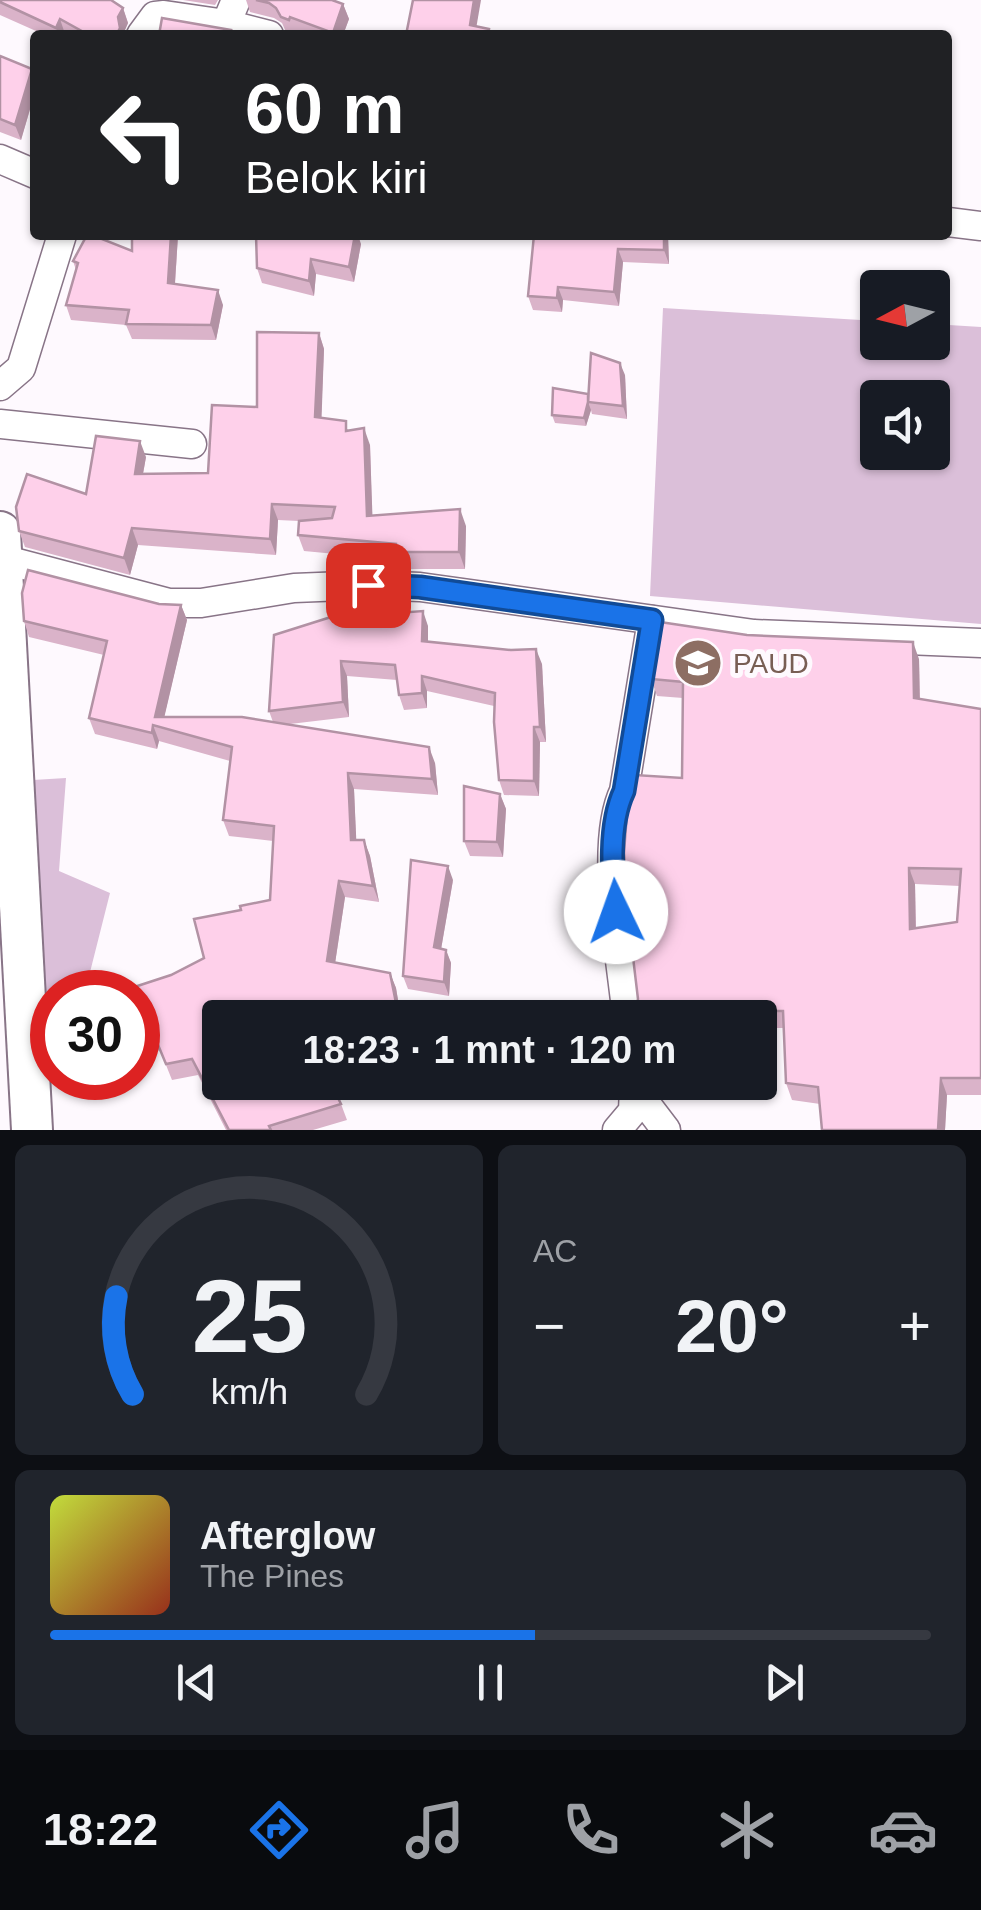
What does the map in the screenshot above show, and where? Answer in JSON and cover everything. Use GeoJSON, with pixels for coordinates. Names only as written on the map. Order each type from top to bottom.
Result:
{"type":"FeatureCollection","features":[{"type":"Feature","properties":{"kind":"street"},"geometry":{"type":"LineString","coordinates":[[145,30],[155,16],[231,12],[261,30]]}},
{"type":"Feature","properties":{"kind":"street"},"geometry":{"type":"LineString","coordinates":[[0,160],[30,172]]}},
{"type":"Feature","properties":{"kind":"street"},"geometry":{"type":"LineString","coordinates":[[952,222],[981,226]]}},
{"type":"Feature","properties":{"kind":"street"},"geometry":{"type":"LineString","coordinates":[[0,386],[21,368],[60,240]]}},
{"type":"Feature","properties":{"kind":"street"},"geometry":{"type":"LineString","coordinates":[[0,424],[192,444]]}},
{"type":"Feature","properties":{"kind":"street"},"geometry":{"type":"LineString","coordinates":[[32,1130],[1,546],[169,603],[201,603],[294,588],[420,587],[754,634],[981,643]]}},
{"type":"Feature","properties":{"kind":"street"},"geometry":{"type":"LineString","coordinates":[[625,1000],[612,877],[616,807],[624,791],[652,620]]}},
{"type":"Feature","properties":{"kind":"street"},"geometry":{"type":"LineString","coordinates":[[617,1130],[633,1111],[633,1100]]}},
{"type":"Feature","properties":{"kind":"street"},"geometry":{"type":"LineString","coordinates":[[645,1100],[666,1130]]}},
{"type":"Feature","properties":{"kind":"shaded area"},"geometry":{"type":"Polygon","coordinates":[[[663,308],[860,320],[860,360],[950,360],[950,325],[981,327],[981,624],[650,596],[663,308]]]}},
{"type":"Feature","properties":{"kind":"shaded area"},"geometry":{"type":"Polygon","coordinates":[[[66,778],[59,871],[110,893],[91,970],[30,970],[30,990],[7,987],[0,782],[66,778]]]}},
{"type":"Feature","properties":{"kind":"building"},"geometry":{"type":"Polygon","coordinates":[[[111,0],[123,8],[118,17],[119,30],[80,30],[60,19],[56,28],[0,2],[111,0]]]}},
{"type":"Feature","properties":{"kind":"building"},"geometry":{"type":"Polygon","coordinates":[[[256,0],[332,0],[343,4],[334,30],[325,30],[281,17],[269,3],[256,0]]]}},
{"type":"Feature","properties":{"kind":"building"},"geometry":{"type":"Polygon","coordinates":[[[413,0],[474,0],[470,25],[489,29],[489,30],[407,30],[413,0]]]}},
{"type":"Feature","properties":{"kind":"building"},"geometry":{"type":"Polygon","coordinates":[[[162,18],[231,30],[160,30],[162,18]]]}},
{"type":"Feature","properties":{"kind":"building"},"geometry":{"type":"Polygon","coordinates":[[[0,56],[30,68],[30,76],[15,125],[0,119],[0,56]]]}},
{"type":"Feature","properties":{"kind":"building"},"geometry":{"type":"Polygon","coordinates":[[[84,240],[104,240],[132,251],[132,240],[171,240],[168,283],[218,290],[211,325],[126,324],[129,310],[66,305],[78,263],[73,261],[84,240]]]}},
{"type":"Feature","properties":{"kind":"building"},"geometry":{"type":"Polygon","coordinates":[[[256,240],[354,240],[349,267],[311,259],[309,281],[257,268],[256,240]]]}},
{"type":"Feature","properties":{"kind":"building"},"geometry":{"type":"Polygon","coordinates":[[[534,240],[664,240],[664,250],[618,249],[614,292],[558,287],[557,298],[528,296],[534,240]]]}},
{"type":"Feature","properties":{"kind":"building"},"geometry":{"type":"Polygon","coordinates":[[[257,332],[319,333],[315,417],[346,421],[346,431],[364,428],[367,516],[460,509],[459,552],[396,552],[396,544],[298,535],[299,521],[332,518],[335,507],[272,504],[270,539],[132,528],[124,558],[19,531],[16,507],[27,474],[86,494],[96,436],[140,441],[135,474],[208,473],[212,405],[257,407],[257,332]]]}},
{"type":"Feature","properties":{"kind":"building"},"geometry":{"type":"Polygon","coordinates":[[[591,353],[620,363],[623,406],[588,402],[591,353]]]}},
{"type":"Feature","properties":{"kind":"building"},"geometry":{"type":"Polygon","coordinates":[[[553,388],[588,394],[584,418],[552,415],[553,388]]]}},
{"type":"Feature","properties":{"kind":"building"},"geometry":{"type":"Polygon","coordinates":[[[28,570],[159,604],[181,605],[155,717],[242,717],[429,747],[432,779],[348,773],[351,840],[364,840],[373,886],[339,881],[327,961],[390,973],[395,1000],[202,1000],[202,1078],[192,1059],[166,1064],[160,1050],[160,979],[204,958],[194,919],[270,900],[274,826],[223,820],[232,747],[153,725],[152,733],[89,718],[107,641],[24,621],[22,593],[28,570]]]}},
{"type":"Feature","properties":{"kind":"building"},"geometry":{"type":"Polygon","coordinates":[[[350,605],[384,607],[384,614],[423,611],[422,641],[536,649],[540,727],[534,727],[534,781],[499,780],[495,693],[422,676],[422,693],[399,695],[395,665],[341,661],[343,702],[269,711],[274,635],[350,611],[350,605]]]}},
{"type":"Feature","properties":{"kind":"building"},"geometry":{"type":"Polygon","coordinates":[[[660,622],[747,635],[913,642],[914,698],[981,709],[981,1078],[941,1078],[938,1130],[822,1130],[818,1087],[786,1083],[783,1011],[777,1011],[777,1000],[638,1000],[624,853],[628,800],[635,775],[682,778],[683,682],[651,679],[660,622]],[[909,868],[910,929],[957,922],[961,869],[909,868]]]}},
{"type":"Feature","properties":{"kind":"building"},"geometry":{"type":"Polygon","coordinates":[[[464,786],[500,794],[497,842],[464,841],[464,786]]]}},
{"type":"Feature","properties":{"kind":"building"},"geometry":{"type":"Polygon","coordinates":[[[411,860],[448,866],[434,947],[446,950],[444,982],[403,976],[411,860]]]}},
{"type":"Feature","properties":{"kind":"building"},"geometry":{"type":"Polygon","coordinates":[[[213,1100],[339,1100],[341,1104],[269,1126],[271,1130],[229,1130],[213,1100]]]}},
{"type":"Feature","properties":{"kind":"place","name":"PAUD"},"geometry":{"type":"Point","coordinates":[698,663]}},
{"type":"Feature","properties":{"kind":"route"},"geometry":{"type":"LineString","coordinates":[[368,585],[420,587],[652,620],[624,791],[616,807],[612,877],[616,912]]}}]}
